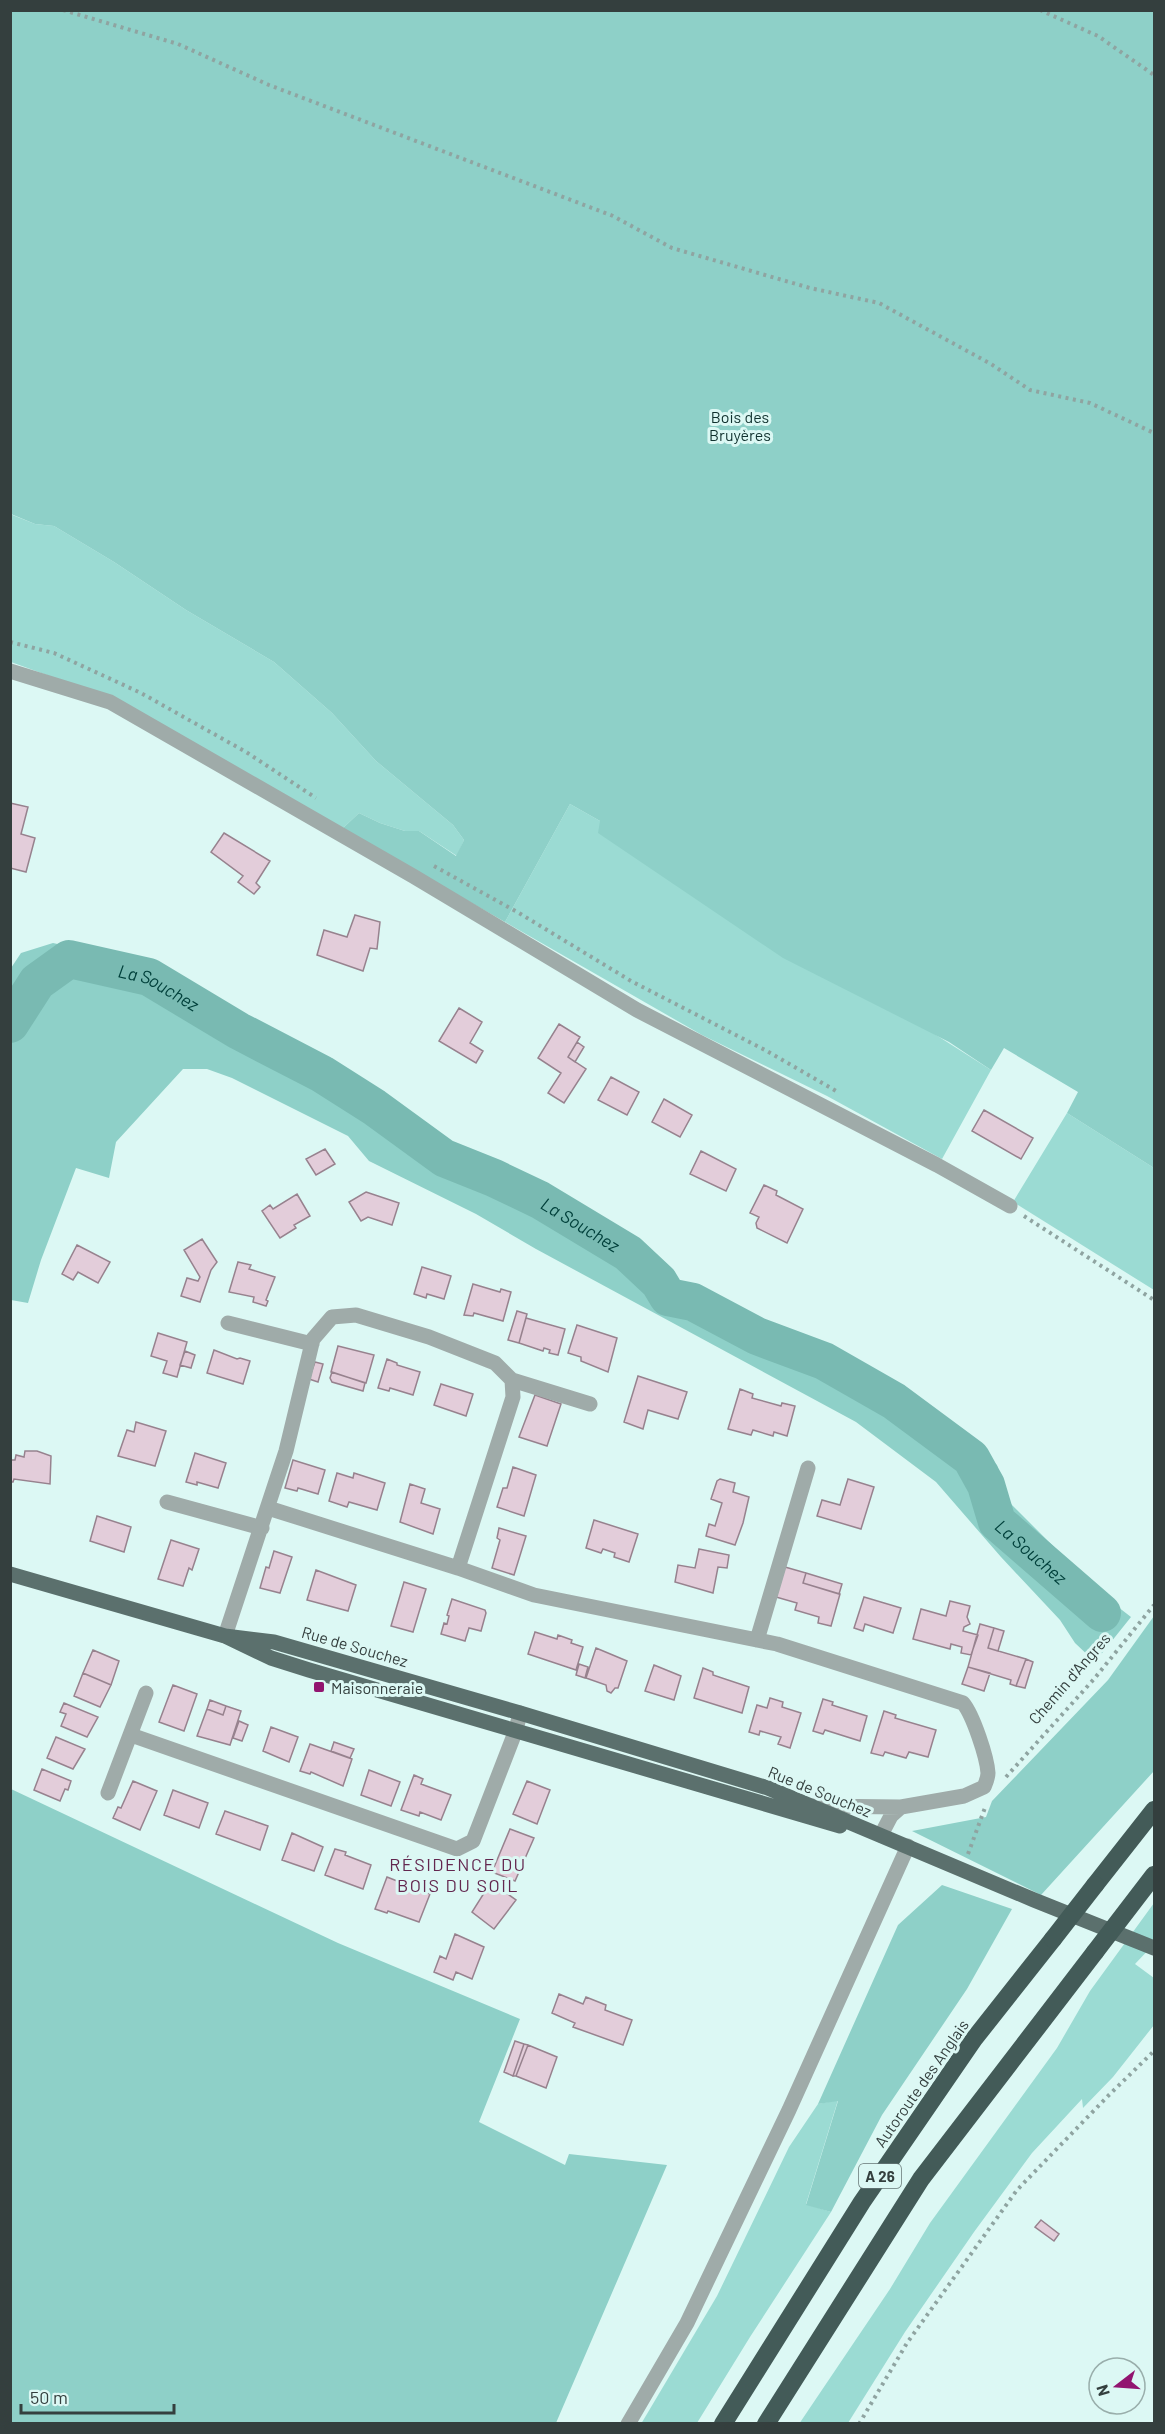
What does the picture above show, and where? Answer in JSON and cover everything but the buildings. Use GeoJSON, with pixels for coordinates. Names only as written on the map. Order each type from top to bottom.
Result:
{"type":"FeatureCollection","features":[{"type":"Feature","properties":{"kind":"highway","name":"Autoroute des Anglais"},"geometry":{"type":"LineString","coordinates":[[723,2424],[862,2202],[974,2038],[1155,1810]]}},
{"type":"Feature","properties":{"kind":"highway","name":"A 26"},"geometry":{"type":"LineString","coordinates":[[766,2424],[921,2180],[1155,1875]]}},
{"type":"Feature","properties":{"kind":"main road","name":"Rue de Souchez"},"geometry":{"type":"LineString","coordinates":[[10,1574],[225,1636],[274,1642],[520,1713],[768,1788],[881,1835]]}},
{"type":"Feature","properties":{"kind":"main road","name":"Rue de Souchez"},"geometry":{"type":"LineString","coordinates":[[225,1636],[271,1658],[299,1667],[758,1803],[881,1835]]}},
{"type":"Feature","properties":{"kind":"main road"},"geometry":{"type":"LineString","coordinates":[[881,1835],[1155,1948]]}},
{"type":"Feature","properties":{"kind":"street"},"geometry":{"type":"LineString","coordinates":[[10,670],[110,702],[413,876],[637,1010],[937,1165],[1010,1206]]}},
{"type":"Feature","properties":{"kind":"street"},"geometry":{"type":"LineString","coordinates":[[225,1636],[286,1451],[313,1339],[332,1317],[356,1315],[429,1337],[495,1362],[512,1380],[590,1404]]}},
{"type":"Feature","properties":{"kind":"street"},"geometry":{"type":"LineString","coordinates":[[228,1323],[312,1344]]}},
{"type":"Feature","properties":{"kind":"street"},"geometry":{"type":"LineString","coordinates":[[458,1568],[513,1397],[512,1380]]}},
{"type":"Feature","properties":{"kind":"street"},"geometry":{"type":"LineString","coordinates":[[757,1640],[808,1468]]}},
{"type":"Feature","properties":{"kind":"street"},"geometry":{"type":"LineString","coordinates":[[167,1502],[262,1528]]}},
{"type":"Feature","properties":{"kind":"street"},"geometry":{"type":"LineString","coordinates":[[268,1508],[458,1568],[534,1595],[777,1644],[963,1703],[969,1714],[988,1774],[984,1787],[964,1796],[901,1807],[813,1806]]}},
{"type":"Feature","properties":{"kind":"street"},"geometry":{"type":"LineString","coordinates":[[108,1793],[146,1693]]}},
{"type":"Feature","properties":{"kind":"street"},"geometry":{"type":"LineString","coordinates":[[131,1735],[457,1849],[473,1841],[516,1730],[520,1713]]}},
{"type":"Feature","properties":{"kind":"street"},"geometry":{"type":"LineString","coordinates":[[881,1835],[891,1816],[901,1807]]}},
{"type":"Feature","properties":{"kind":"street"},"geometry":{"type":"LineString","coordinates":[[628,2424],[687,2323],[789,2110],[908,1846]]}},
{"type":"Feature","properties":{"kind":"path"},"geometry":{"type":"LineString","coordinates":[[63,10],[178,44],[269,85],[613,216],[672,248],[810,288],[879,303],[991,364],[1030,390],[1090,403],[1155,433]]}},
{"type":"Feature","properties":{"kind":"path"},"geometry":{"type":"LineString","coordinates":[[1040,10],[1098,36],[1155,75]]}},
{"type":"Feature","properties":{"kind":"path"},"geometry":{"type":"LineString","coordinates":[[10,642],[54,653],[141,693],[246,752],[321,801]]}},
{"type":"Feature","properties":{"kind":"path"},"geometry":{"type":"LineString","coordinates":[[424,860],[519,913],[630,981],[765,1050],[846,1096]]}},
{"type":"Feature","properties":{"kind":"path"},"geometry":{"type":"LineString","coordinates":[[1010,1206],[1155,1300]]}},
{"type":"Feature","properties":{"kind":"path","name":"Chemin d'Angres"},"geometry":{"type":"LineString","coordinates":[[1009,1773],[1094,1679],[1155,1605]]}},
{"type":"Feature","properties":{"kind":"path"},"geometry":{"type":"LineString","coordinates":[[859,2424],[907,2343],[1017,2190],[1155,2051]]}},
{"type":"Feature","properties":{"kind":"shaded area"},"geometry":{"type":"Polygon","coordinates":[[[10,514],[35,524],[54,526],[114,562],[186,610],[274,662],[332,713],[376,761],[453,825],[464,840],[457,856],[419,831],[405,831],[359,813],[342,829],[124,703],[11,662],[10,514]]]}},
{"type":"Feature","properties":{"kind":"shaded area"},"geometry":{"type":"Polygon","coordinates":[[[570,804],[991,1070],[942,1159],[827,1096],[702,1035],[505,922],[570,804]]]}},
{"type":"Feature","properties":{"kind":"shaded area"},"geometry":{"type":"Polygon","coordinates":[[[1067,1113],[1154,1168],[1154,1290],[1013,1202],[1067,1113]]]}},
{"type":"Feature","properties":{"kind":"shaded area"},"geometry":{"type":"Polygon","coordinates":[[[1154,1903],[1154,1944],[1135,1964],[1154,1978],[1154,2025],[1113,2077],[1083,2108],[1082,2099],[1032,2153],[905,2332],[848,2423],[799,2424],[890,2289],[930,2223],[1057,2048],[1090,1991],[1154,1903]]]}},
{"type":"Feature","properties":{"kind":"shaded area"},"geometry":{"type":"Polygon","coordinates":[[[838,2100],[806,2204],[831,2212],[697,2423],[641,2424],[717,2296],[789,2147],[818,2104],[838,2100]]]}},
{"type":"Feature","properties":{"kind":"green space","name":"Bois des Bruyères"},"geometry":{"type":"Polygon","coordinates":[[[10,11],[1154,11],[1154,1168],[1067,1113],[1078,1092],[1004,1048],[991,1070],[949,1042],[783,958],[598,833],[600,821],[570,804],[505,922],[342,829],[359,813],[405,831],[419,831],[456,856],[464,840],[453,825],[376,761],[332,713],[274,662],[186,610],[114,562],[54,526],[35,524],[11,514],[10,11]]]}},
{"type":"Feature","properties":{"kind":"green space"},"geometry":{"type":"Polygon","coordinates":[[[53,943],[166,968],[206,994],[314,1050],[385,1099],[408,1126],[423,1136],[480,1154],[509,1178],[568,1207],[675,1284],[764,1326],[854,1363],[907,1391],[997,1465],[1007,1500],[1100,1593],[1131,1617],[1095,1662],[1075,1643],[1060,1620],[936,1482],[856,1422],[536,1249],[476,1214],[369,1161],[348,1136],[232,1078],[207,1069],[183,1069],[116,1142],[109,1178],[76,1168],[41,1260],[28,1303],[11,1300],[11,968],[21,953],[53,943]]]}},
{"type":"Feature","properties":{"kind":"green space"},"geometry":{"type":"Polygon","coordinates":[[[1154,1616],[1154,1771],[1041,1895],[912,1831],[986,1817],[992,1801],[1108,1680],[1154,1616]]]}},
{"type":"Feature","properties":{"kind":"green space"},"geometry":{"type":"Polygon","coordinates":[[[11,1789],[338,1943],[520,2019],[479,2122],[565,2165],[569,2154],[667,2165],[556,2423],[11,2423],[11,1789]]]}},
{"type":"Feature","properties":{"kind":"green space"},"geometry":{"type":"Polygon","coordinates":[[[942,1885],[1012,1909],[967,1989],[882,2115],[831,2212],[806,2205],[838,2101],[818,2104],[898,1925],[942,1885]]]}},
{"type":"Feature","properties":{"kind":"waterway","name":"La Souchez"},"geometry":{"type":"LineString","coordinates":[[10,1024],[37,982],[69,959],[149,977],[239,1031],[322,1074],[374,1107],[444,1158],[540,1200],[628,1253],[659,1282],[668,1297],[693,1302],[757,1336],[824,1361],[894,1401],[971,1458],[986,1485],[997,1522],[1102,1613]]}},
{"type":"Feature","properties":{"kind":"place","name":"Maisonneraie"},"geometry":{"type":"Point","coordinates":[319,1687]}},
{"type":"Feature","properties":{"kind":"district","name":"RÉSIDENCE DU BOIS DU SOIL"},"geometry":{"type":"Point","coordinates":[458,1874]}}]}
